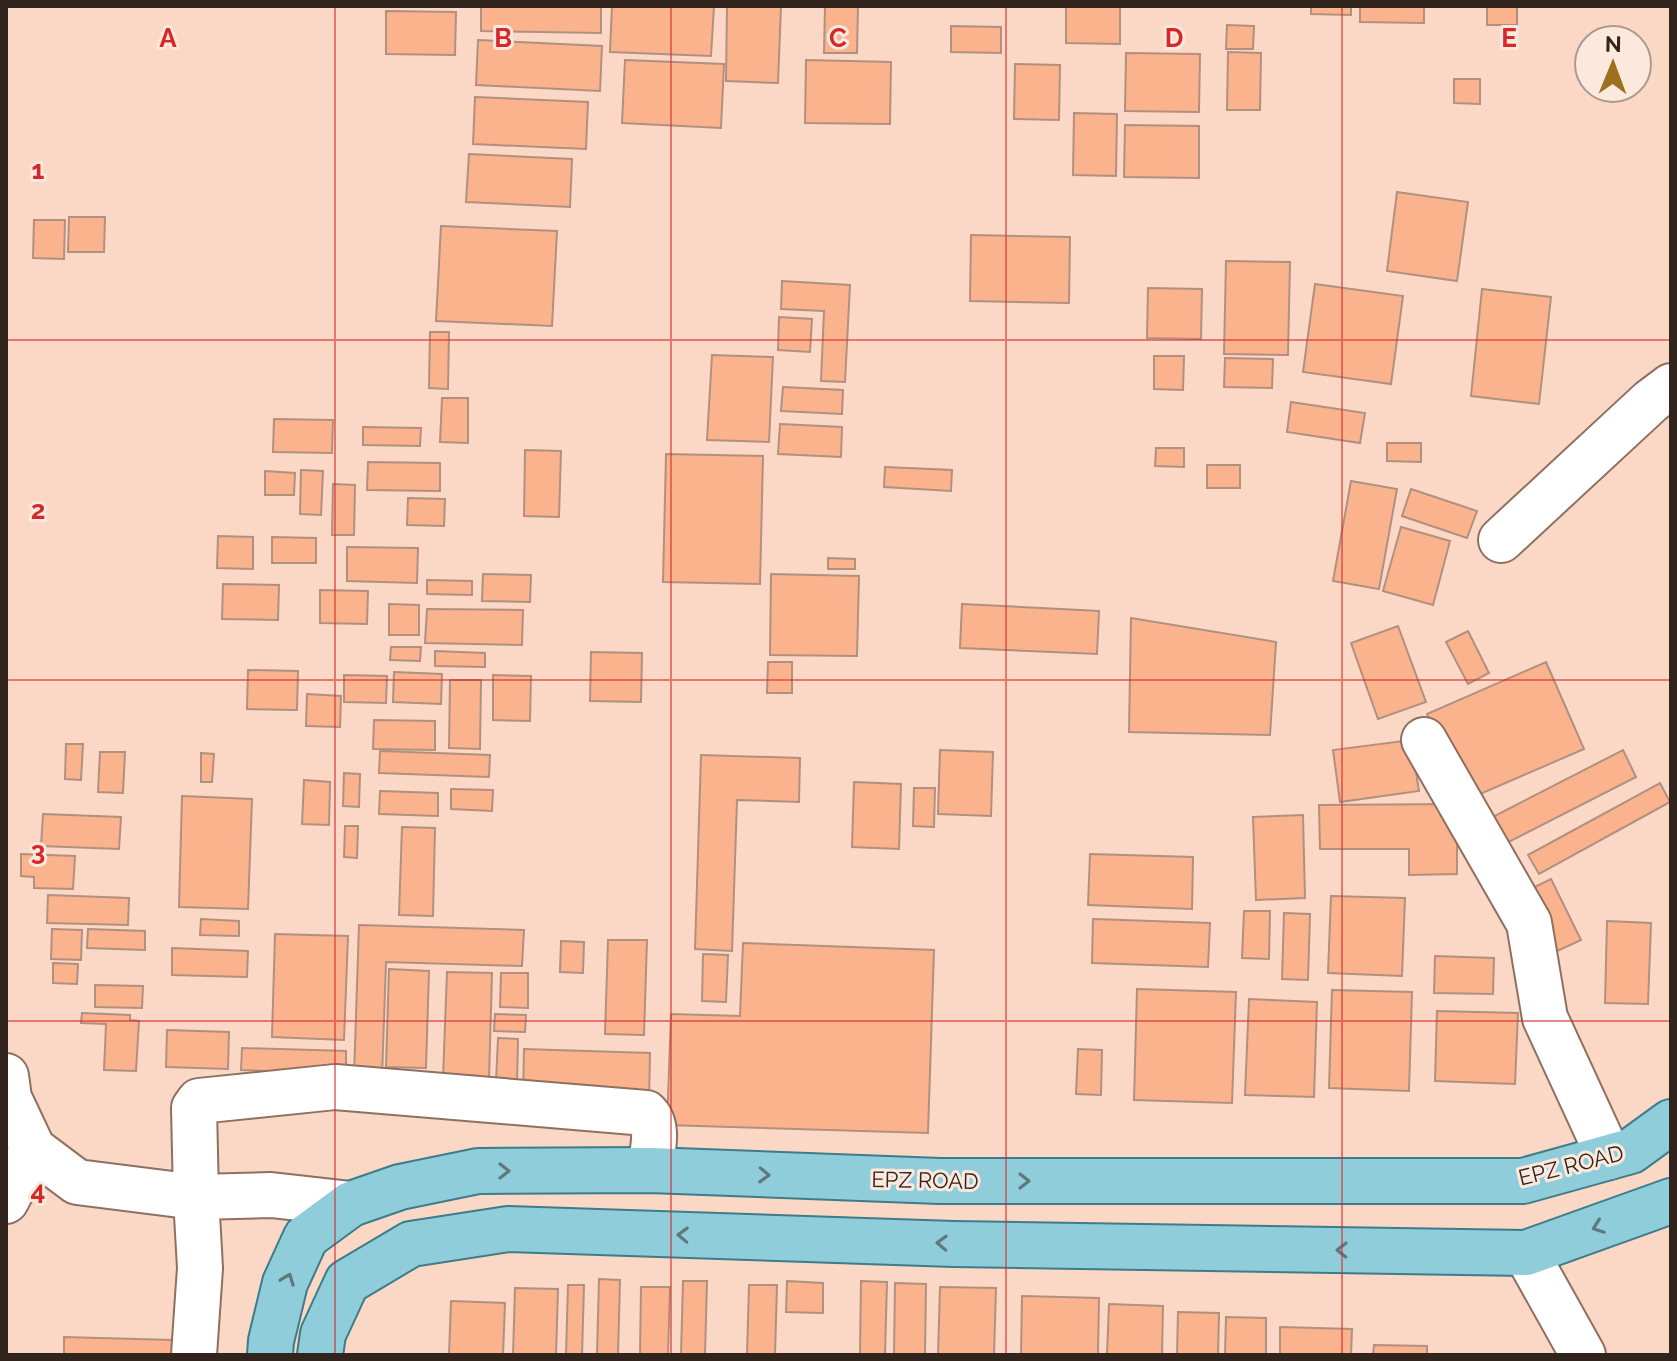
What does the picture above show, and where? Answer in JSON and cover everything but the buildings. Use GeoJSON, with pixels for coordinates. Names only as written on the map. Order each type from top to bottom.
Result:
{"type":"FeatureCollection","features":[{"type":"Feature","properties":{"kind":"main road","name":"EPZ ROAD"},"geometry":{"type":"LineString","coordinates":[[270,1355],[285,1283],[306,1237],[351,1204],[400,1187],[478,1171],[650,1170],[940,1181],[1523,1181],[1631,1151],[1671,1122]]}},
{"type":"Feature","properties":{"kind":"main road"},"geometry":{"type":"LineString","coordinates":[[320,1355],[323,1334],[347,1282],[411,1244],[508,1229],[954,1244],[1526,1253],[1671,1201]]}},
{"type":"Feature","properties":{"kind":"street"},"geometry":{"type":"LineString","coordinates":[[1501,540],[1671,386]]}},
{"type":"Feature","properties":{"kind":"street"},"geometry":{"type":"LineString","coordinates":[[1424,740],[1529,923],[1545,1018],[1609,1157]]}},
{"type":"Feature","properties":{"kind":"street"},"geometry":{"type":"LineString","coordinates":[[6,1076],[9,1098],[33,1149],[77,1182],[196,1197],[271,1195],[351,1204]]}},
{"type":"Feature","properties":{"kind":"street"},"geometry":{"type":"LineString","coordinates":[[194,1355],[200,1268],[194,1108],[197,1102],[335,1087],[646,1113],[654,1126],[650,1170]]}},
{"type":"Feature","properties":{"kind":"street"},"geometry":{"type":"LineString","coordinates":[[6,1201],[33,1149]]}},
{"type":"Feature","properties":{"kind":"street"},"geometry":{"type":"LineString","coordinates":[[1526,1253],[1583,1355]]}}]}
